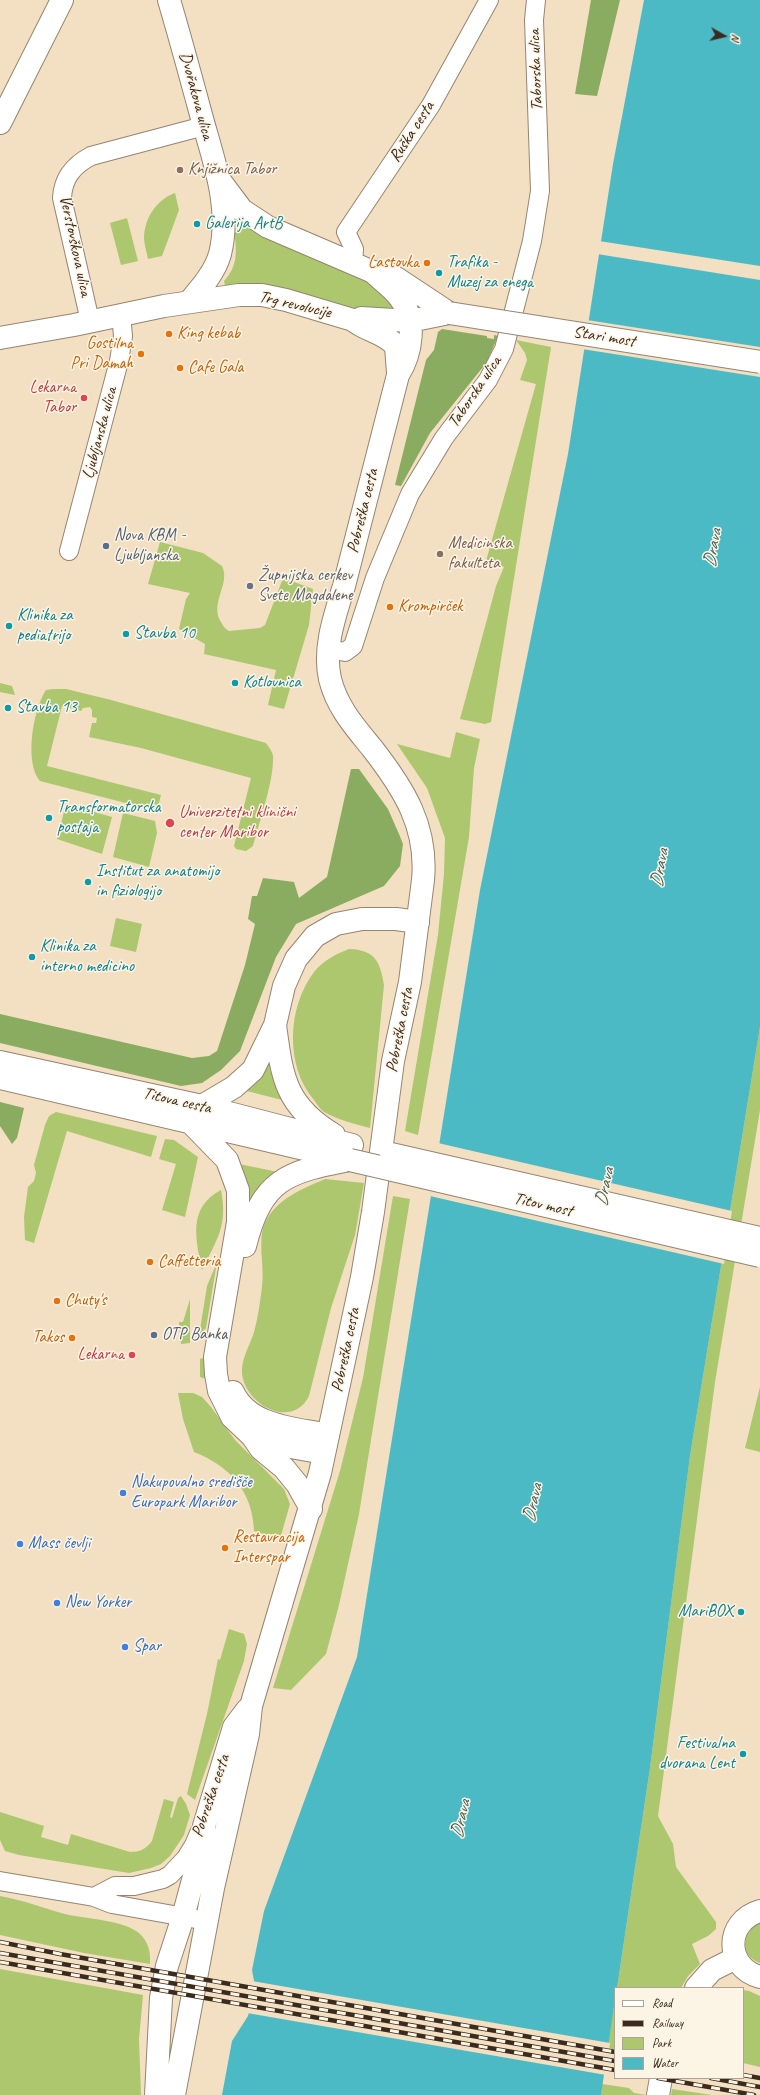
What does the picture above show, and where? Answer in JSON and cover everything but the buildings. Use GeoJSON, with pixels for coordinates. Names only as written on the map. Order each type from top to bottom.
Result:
{"type":"FeatureCollection","features":[{"type":"Feature","properties":{"kind":"street"},"geometry":{"type":"LineString","coordinates":[[0,123],[62,0]]}},
{"type":"Feature","properties":{"kind":"street","name":"Dvořakova ulica"},"geometry":{"type":"LineString","coordinates":[[169,0],[219,179],[224,210],[224,232],[220,255],[213,271],[189,302]]}},
{"type":"Feature","properties":{"kind":"street","name":"Ruška cesta"},"geometry":{"type":"LineString","coordinates":[[353,263],[354,249],[346,232],[431,105],[489,0]]}},
{"type":"Feature","properties":{"kind":"street","name":"Taborska ulica"},"geometry":{"type":"LineString","coordinates":[[328,649],[345,652],[353,646],[375,578],[410,494],[444,438],[488,380],[504,349],[532,241],[540,191],[534,20],[536,0]]}},
{"type":"Feature","properties":{"kind":"street","name":"Verstovškova ulica"},"geometry":{"type":"LineString","coordinates":[[90,321],[62,198],[62,188],[69,174],[78,163],[92,156],[204,126]]}},
{"type":"Feature","properties":{"kind":"street"},"geometry":{"type":"LineString","coordinates":[[219,179],[242,210],[250,216],[289,237],[373,272],[390,274],[449,313]]}},
{"type":"Feature","properties":{"kind":"street"},"geometry":{"type":"LineString","coordinates":[[373,272],[402,299],[410,321],[412,330],[406,363],[398,374]]}},
{"type":"Feature","properties":{"kind":"street","name":"Trg revolucije"},"geometry":{"type":"LineString","coordinates":[[189,302],[239,295],[262,296],[353,320]]}},
{"type":"Feature","properties":{"kind":"street"},"geometry":{"type":"LineString","coordinates":[[0,338],[189,302]]}},
{"type":"Feature","properties":{"kind":"street"},"geometry":{"type":"LineString","coordinates":[[353,320],[364,318],[410,321],[449,313]]}},
{"type":"Feature","properties":{"kind":"street","name":"Stari most"},"geometry":{"type":"LineString","coordinates":[[449,313],[760,362]]}},
{"type":"Feature","properties":{"kind":"street","name":"Ljubljanska ulica"},"geometry":{"type":"LineString","coordinates":[[69,550],[119,361],[123,336],[121,315]]}},
{"type":"Feature","properties":{"kind":"street"},"geometry":{"type":"LineString","coordinates":[[353,320],[361,326],[384,335],[396,346],[398,374]]}},
{"type":"Feature","properties":{"kind":"street","name":"Pobreška cesta"},"geometry":{"type":"LineString","coordinates":[[174,2095],[207,1921],[248,1734],[251,1706],[311,1509],[362,1277],[373,1212],[394,1061],[410,982],[418,922],[424,866],[420,833],[409,800],[342,712],[330,678],[328,649],[335,614],[344,586],[398,374]]}},
{"type":"Feature","properties":{"kind":"street"},"geometry":{"type":"LineString","coordinates":[[311,1509],[297,1484],[284,1468],[261,1449],[252,1436],[232,1417],[220,1391],[216,1374],[215,1356],[238,1222],[238,1190],[227,1160],[196,1114],[234,1087],[253,1070],[275,1026],[284,986],[296,959],[315,936],[336,924],[362,919],[390,918],[418,922]]}},
{"type":"Feature","properties":{"kind":"street"},"geometry":{"type":"LineString","coordinates":[[275,1026],[281,1068],[286,1083],[296,1102],[306,1115],[351,1153],[290,1176],[266,1194],[251,1220],[243,1254],[229,1341],[228,1370],[233,1394],[248,1413],[269,1423],[327,1439]]}},
{"type":"Feature","properties":{"kind":"street","name":"Titova cesta"},"geometry":{"type":"LineString","coordinates":[[0,1062],[351,1153]]}},
{"type":"Feature","properties":{"kind":"street","name":"Titova cesta"},"geometry":{"type":"LineString","coordinates":[[0,1078],[196,1114]]}},
{"type":"Feature","properties":{"kind":"street","name":"Titov most"},"geometry":{"type":"LineString","coordinates":[[351,1153],[760,1238]]}},
{"type":"Feature","properties":{"kind":"street","name":"Titov most"},"geometry":{"type":"LineString","coordinates":[[351,1153],[760,1256]]}},
{"type":"Feature","properties":{"kind":"street"},"geometry":{"type":"LineString","coordinates":[[252,1436],[262,1437],[284,1446],[314,1451],[327,1439]]}},
{"type":"Feature","properties":{"kind":"street","name":"Pobreška cesta"},"geometry":{"type":"LineString","coordinates":[[94,1897],[115,1886],[149,1884],[170,1874],[186,1858],[194,1845],[197,1835],[204,1826],[234,1727],[251,1706]]}},
{"type":"Feature","properties":{"kind":"street"},"geometry":{"type":"LineString","coordinates":[[156,2095],[161,1998],[167,1966],[183,1917],[204,1839],[204,1826]]}},
{"type":"Feature","properties":{"kind":"street"},"geometry":{"type":"LineString","coordinates":[[0,1881],[94,1897],[112,1904],[207,1921]]}},
{"type":"Feature","properties":{"kind":"street"},"geometry":{"type":"LineString","coordinates":[[760,1910],[747,1916],[741,1922],[735,1933],[733,1945],[736,1958],[745,1970],[760,1977]]}},
{"type":"Feature","properties":{"kind":"street"},"geometry":{"type":"LineString","coordinates":[[697,1987],[712,1970],[736,1958]]}},
{"type":"Feature","properties":{"kind":"street"},"geometry":{"type":"LineString","coordinates":[[658,2095],[661,2079]]}},
{"type":"Feature","properties":{"kind":"green space"},"geometry":{"type":"Polygon","coordinates":[[[591,0],[620,0],[597,96],[575,94],[591,0]]]}},
{"type":"Feature","properties":{"kind":"green space"},"geometry":{"type":"Polygon","coordinates":[[[175,193],[179,210],[162,256],[148,259],[144,237],[149,217],[162,200],[175,193]]]}},
{"type":"Feature","properties":{"kind":"green space"},"geometry":{"type":"Polygon","coordinates":[[[127,218],[138,261],[121,265],[110,223],[127,218]]]}},
{"type":"Feature","properties":{"kind":"green space"},"geometry":{"type":"Polygon","coordinates":[[[244,226],[370,281],[393,305],[391,311],[383,315],[225,286],[224,281],[232,270],[236,252],[234,231],[244,226]]]}},
{"type":"Feature","properties":{"kind":"green space"},"geometry":{"type":"Polygon","coordinates":[[[442,329],[487,336],[487,338],[494,339],[494,335],[498,336],[487,362],[430,433],[401,486],[395,485],[426,360],[434,350],[438,332],[442,329]]]}},
{"type":"Feature","properties":{"kind":"green space"},"geometry":{"type":"Polygon","coordinates":[[[516,340],[551,347],[491,722],[485,724],[460,719],[496,586],[504,567],[486,561],[536,384],[520,380],[527,360],[525,353],[516,340]]]}},
{"type":"Feature","properties":{"kind":"green space"},"geometry":{"type":"Polygon","coordinates":[[[160,542],[203,553],[222,566],[224,580],[217,608],[218,615],[223,626],[229,631],[260,628],[265,625],[282,581],[286,579],[313,589],[309,625],[284,709],[268,705],[276,670],[204,654],[205,644],[179,629],[186,599],[190,593],[148,584],[160,542]]]}},
{"type":"Feature","properties":{"kind":"green space"},"geometry":{"type":"Polygon","coordinates":[[[0,683],[12,686],[15,695],[0,692],[0,683]]]}},
{"type":"Feature","properties":{"kind":"green space"},"geometry":{"type":"Polygon","coordinates":[[[66,689],[111,700],[266,743],[273,755],[271,780],[253,846],[246,851],[236,849],[234,846],[251,778],[141,748],[89,737],[92,723],[96,723],[97,718],[92,717],[92,710],[90,707],[83,708],[81,711],[62,706],[47,766],[161,795],[157,811],[40,781],[35,773],[32,762],[32,736],[34,722],[41,699],[46,690],[66,689]]]}},
{"type":"Feature","properties":{"kind":"green space"},"geometry":{"type":"Polygon","coordinates":[[[456,732],[480,739],[474,768],[469,837],[418,1135],[405,1131],[438,935],[444,874],[445,838],[427,788],[397,744],[450,758],[456,732]]]}},
{"type":"Feature","properties":{"kind":"green space"},"geometry":{"type":"Polygon","coordinates":[[[351,769],[359,769],[388,809],[403,844],[400,866],[384,886],[296,924],[276,957],[240,1051],[221,1070],[202,1083],[181,1086],[0,1043],[0,1014],[192,1058],[209,1056],[217,1051],[245,965],[255,924],[248,919],[252,896],[257,896],[263,878],[294,882],[299,898],[327,877],[351,769]]]}},
{"type":"Feature","properties":{"kind":"green space"},"geometry":{"type":"Polygon","coordinates":[[[66,804],[112,817],[102,854],[57,839],[66,804]]]}},
{"type":"Feature","properties":{"kind":"green space"},"geometry":{"type":"Polygon","coordinates":[[[123,813],[155,821],[157,833],[149,867],[113,857],[123,813]]]}},
{"type":"Feature","properties":{"kind":"green space"},"geometry":{"type":"Polygon","coordinates":[[[116,918],[142,924],[136,952],[110,946],[116,918]]]}},
{"type":"Feature","properties":{"kind":"green space"},"geometry":{"type":"Polygon","coordinates":[[[349,949],[365,952],[375,958],[380,969],[384,985],[370,1128],[341,1120],[324,1112],[317,1105],[305,1086],[298,1071],[294,1054],[294,1019],[305,986],[314,972],[322,964],[335,955],[349,949]]]}},
{"type":"Feature","properties":{"kind":"green space"},"geometry":{"type":"Polygon","coordinates":[[[760,1027],[760,1110],[715,1382],[658,1816],[673,1844],[676,1867],[716,1922],[716,1929],[708,1936],[692,1944],[700,1964],[688,1976],[682,1987],[617,1987],[650,1768],[690,1456],[760,1027]]]}},
{"type":"Feature","properties":{"kind":"green space"},"geometry":{"type":"Polygon","coordinates":[[[267,1059],[272,1060],[286,1101],[243,1090],[267,1059]]]}},
{"type":"Feature","properties":{"kind":"green space"},"geometry":{"type":"Polygon","coordinates":[[[0,1102],[24,1108],[17,1138],[12,1144],[0,1126],[0,1102]]]}},
{"type":"Feature","properties":{"kind":"green space"},"geometry":{"type":"Polygon","coordinates":[[[56,1112],[157,1136],[151,1157],[67,1131],[34,1243],[25,1240],[24,1217],[28,1187],[34,1181],[36,1173],[34,1165],[45,1125],[49,1116],[56,1112]]]}},
{"type":"Feature","properties":{"kind":"green space"},"geometry":{"type":"Polygon","coordinates":[[[165,1139],[174,1140],[198,1157],[185,1217],[162,1210],[176,1164],[159,1159],[165,1139]]]}},
{"type":"Feature","properties":{"kind":"green space"},"geometry":{"type":"Polygon","coordinates":[[[239,1164],[278,1172],[252,1202],[247,1201],[239,1164]]]}},
{"type":"Feature","properties":{"kind":"green space"},"geometry":{"type":"Polygon","coordinates":[[[325,1179],[364,1183],[355,1235],[331,1308],[309,1396],[302,1406],[293,1411],[283,1412],[273,1410],[263,1406],[254,1398],[247,1389],[242,1373],[243,1361],[254,1332],[260,1304],[263,1279],[261,1246],[263,1230],[270,1215],[283,1201],[299,1191],[325,1179]]]}},
{"type":"Feature","properties":{"kind":"green space"},"geometry":{"type":"Polygon","coordinates":[[[221,1190],[223,1213],[220,1232],[202,1270],[196,1236],[198,1215],[210,1197],[221,1190]]]}},
{"type":"Feature","properties":{"kind":"green space"},"geometry":{"type":"Polygon","coordinates":[[[393,1196],[410,1199],[359,1514],[339,1605],[326,1654],[291,1690],[273,1688],[340,1471],[363,1378],[393,1196]]]}},
{"type":"Feature","properties":{"kind":"green space"},"geometry":{"type":"Polygon","coordinates":[[[217,1262],[206,1328],[199,1336],[207,1286],[217,1262]]]}},
{"type":"Feature","properties":{"kind":"green space"},"geometry":{"type":"Polygon","coordinates":[[[190,1299],[190,1343],[181,1344],[179,1322],[183,1322],[190,1299]]]}},
{"type":"Feature","properties":{"kind":"green space"},"geometry":{"type":"Polygon","coordinates":[[[210,1355],[212,1381],[200,1377],[200,1359],[210,1355]]]}},
{"type":"Feature","properties":{"kind":"green space"},"geometry":{"type":"Polygon","coordinates":[[[760,1387],[760,1452],[745,1448],[760,1387]]]}},
{"type":"Feature","properties":{"kind":"green space"},"geometry":{"type":"Polygon","coordinates":[[[178,1393],[193,1393],[202,1397],[235,1440],[284,1489],[290,1504],[280,1539],[254,1531],[253,1517],[249,1504],[237,1482],[229,1473],[218,1465],[194,1452],[183,1419],[178,1393]]]}},
{"type":"Feature","properties":{"kind":"green space"},"geometry":{"type":"Polygon","coordinates":[[[229,1629],[244,1634],[247,1644],[244,1661],[195,1800],[187,1794],[207,1714],[218,1659],[220,1660],[229,1629]]]}},
{"type":"Feature","properties":{"kind":"green space"},"geometry":{"type":"Polygon","coordinates":[[[181,1796],[190,1815],[184,1835],[170,1856],[161,1864],[151,1868],[129,1873],[19,1855],[5,1851],[0,1840],[0,1812],[44,1826],[41,1837],[68,1845],[71,1834],[130,1852],[142,1850],[152,1841],[164,1799],[174,1802],[170,1817],[172,1818],[178,1798],[181,1796]]]}},
{"type":"Feature","properties":{"kind":"green space"},"geometry":{"type":"Polygon","coordinates":[[[0,1896],[65,1914],[104,1920],[124,1925],[139,1933],[147,1943],[150,1955],[150,1964],[84,1953],[0,1935],[0,1896]]]}},
{"type":"Feature","properties":{"kind":"green space"},"geometry":{"type":"Polygon","coordinates":[[[760,1923],[760,1963],[753,1960],[749,1955],[745,1943],[749,1932],[760,1923]]]}},
{"type":"Feature","properties":{"kind":"green space"},"geometry":{"type":"Polygon","coordinates":[[[0,1969],[143,1995],[139,2039],[141,2095],[0,2095],[0,1969]]]}},
{"type":"Feature","properties":{"kind":"green space"},"geometry":{"type":"Polygon","coordinates":[[[744,1990],[760,1996],[760,2067],[744,2063],[744,1990]]]}},
{"type":"Feature","properties":{"kind":"green space"},"geometry":{"type":"Polygon","coordinates":[[[614,2006],[614,2052],[607,2051],[614,2006]]]}},
{"type":"Feature","properties":{"kind":"green space"},"geometry":{"type":"Polygon","coordinates":[[[602,2084],[629,2088],[634,2093],[646,2095],[601,2095],[602,2084]]]}},
{"type":"Feature","properties":{"kind":"green space"},"geometry":{"type":"Polygon","coordinates":[[[672,2089],[712,2095],[671,2095],[672,2089]]]}},
{"type":"Feature","properties":{"kind":"water","name":"Drava"},"geometry":{"type":"Polygon","coordinates":[[[644,0],[760,0],[760,1027],[690,1456],[650,1768],[617,1987],[614,1987],[614,2007],[601,2095],[222,2095],[232,2041],[248,2016],[255,1986],[252,1970],[264,1911],[357,1657],[480,890],[568,454],[613,164],[644,0]]]}},
{"type":"Feature","properties":{"kind":"pier"},"geometry":{"type":"Polygon","coordinates":[[[599,241],[760,266],[760,280],[597,254],[599,241]]]}},
{"type":"Feature","properties":{"kind":"pier"},"geometry":{"type":"Polygon","coordinates":[[[587,320],[760,347],[760,377],[582,349],[587,320]]]}},
{"type":"Feature","properties":{"kind":"pier"},"geometry":{"type":"Polygon","coordinates":[[[438,1143],[732,1211],[724,1264],[430,1196],[438,1143]]]}},
{"type":"Feature","properties":{"kind":"pier"},"geometry":{"type":"Polygon","coordinates":[[[252,1981],[610,2043],[606,2075],[247,2013],[253,1986],[252,1981]]]}},
{"type":"Feature","properties":{"kind":"railway"},"geometry":{"type":"LineString","coordinates":[[0,1942],[60,1954],[614,2052]]}},
{"type":"Feature","properties":{"kind":"railway"},"geometry":{"type":"LineString","coordinates":[[0,1953],[614,2061]]}},
{"type":"Feature","properties":{"kind":"railway"},"geometry":{"type":"LineString","coordinates":[[0,1962],[614,2070]]}},
{"type":"Feature","properties":{"kind":"railway"},"geometry":{"type":"LineString","coordinates":[[744,2075],[760,2078]]}},
{"type":"Feature","properties":{"kind":"railway"},"geometry":{"type":"LineString","coordinates":[[664,2079],[754,2095]]}},
{"type":"Feature","properties":{"kind":"railway"},"geometry":{"type":"LineString","coordinates":[[716,2079],[760,2087]]}},
{"type":"Feature","properties":{"kind":"place","name":"Knjižnica Tabor"},"geometry":{"type":"Point","coordinates":[180,170]}},
{"type":"Feature","properties":{"kind":"place","name":"Galerija ArtB"},"geometry":{"type":"Point","coordinates":[197,224]}},
{"type":"Feature","properties":{"kind":"place","name":"Lastovka"},"geometry":{"type":"Point","coordinates":[427,263]}},
{"type":"Feature","properties":{"kind":"place","name":"Trafika - Muzej za enega"},"geometry":{"type":"Point","coordinates":[439,273]}},
{"type":"Feature","properties":{"kind":"place","name":"King kebab"},"geometry":{"type":"Point","coordinates":[169,334]}},
{"type":"Feature","properties":{"kind":"place","name":"Gostilna Pri Damah"},"geometry":{"type":"Point","coordinates":[141,354]}},
{"type":"Feature","properties":{"kind":"place","name":"Cafe Gala"},"geometry":{"type":"Point","coordinates":[180,368]}},
{"type":"Feature","properties":{"kind":"place","name":"Lekarna Tabor"},"geometry":{"type":"Point","coordinates":[84,398]}},
{"type":"Feature","properties":{"kind":"place","name":"Nova KBM - Ljubljanska"},"geometry":{"type":"Point","coordinates":[106,546]}},
{"type":"Feature","properties":{"kind":"place","name":"Medicinska fakulteta"},"geometry":{"type":"Point","coordinates":[440,554]}},
{"type":"Feature","properties":{"kind":"place","name":"Župnijska cerkev Svete Magdalene"},"geometry":{"type":"Point","coordinates":[250,586]}},
{"type":"Feature","properties":{"kind":"place","name":"Krompirček"},"geometry":{"type":"Point","coordinates":[390,607]}},
{"type":"Feature","properties":{"kind":"place","name":"Klinika za pediatrijo"},"geometry":{"type":"Point","coordinates":[9,626]}},
{"type":"Feature","properties":{"kind":"place","name":"Stavba 10"},"geometry":{"type":"Point","coordinates":[126,634]}},
{"type":"Feature","properties":{"kind":"place","name":"Kotlovnica"},"geometry":{"type":"Point","coordinates":[235,683]}},
{"type":"Feature","properties":{"kind":"place","name":"Stavba 13"},"geometry":{"type":"Point","coordinates":[8,708]}},
{"type":"Feature","properties":{"kind":"place","name":"Transformatorska postaja"},"geometry":{"type":"Point","coordinates":[49,818]}},
{"type":"Feature","properties":{"kind":"place","name":"Univerzitetni klinični center Maribor"},"geometry":{"type":"Point","coordinates":[170,823]}},
{"type":"Feature","properties":{"kind":"place","name":"Institut za anatomijo in fiziologijo"},"geometry":{"type":"Point","coordinates":[88,882]}},
{"type":"Feature","properties":{"kind":"place","name":"Klinika za interno medicino"},"geometry":{"type":"Point","coordinates":[32,957]}},
{"type":"Feature","properties":{"kind":"place","name":"Caffetteria"},"geometry":{"type":"Point","coordinates":[150,1262]}},
{"type":"Feature","properties":{"kind":"place","name":"Chuty's"},"geometry":{"type":"Point","coordinates":[57,1301]}},
{"type":"Feature","properties":{"kind":"place","name":"OTP Banka"},"geometry":{"type":"Point","coordinates":[154,1335]}},
{"type":"Feature","properties":{"kind":"place","name":"Takos"},"geometry":{"type":"Point","coordinates":[72,1338]}},
{"type":"Feature","properties":{"kind":"place","name":"Lekarna"},"geometry":{"type":"Point","coordinates":[132,1355]}},
{"type":"Feature","properties":{"kind":"place","name":"Nakupovalno središče Europark Maribor"},"geometry":{"type":"Point","coordinates":[123,1493]}},
{"type":"Feature","properties":{"kind":"place","name":"Mass čevlji"},"geometry":{"type":"Point","coordinates":[20,1544]}},
{"type":"Feature","properties":{"kind":"place","name":"Restavracija Interspar"},"geometry":{"type":"Point","coordinates":[225,1548]}},
{"type":"Feature","properties":{"kind":"place","name":"New Yorker"},"geometry":{"type":"Point","coordinates":[57,1603]}},
{"type":"Feature","properties":{"kind":"place","name":"MariBOX"},"geometry":{"type":"Point","coordinates":[741,1612]}},
{"type":"Feature","properties":{"kind":"place","name":"Spar"},"geometry":{"type":"Point","coordinates":[125,1647]}},
{"type":"Feature","properties":{"kind":"place","name":"Festivalna dvorana Lent"},"geometry":{"type":"Point","coordinates":[743,1754]}}]}
